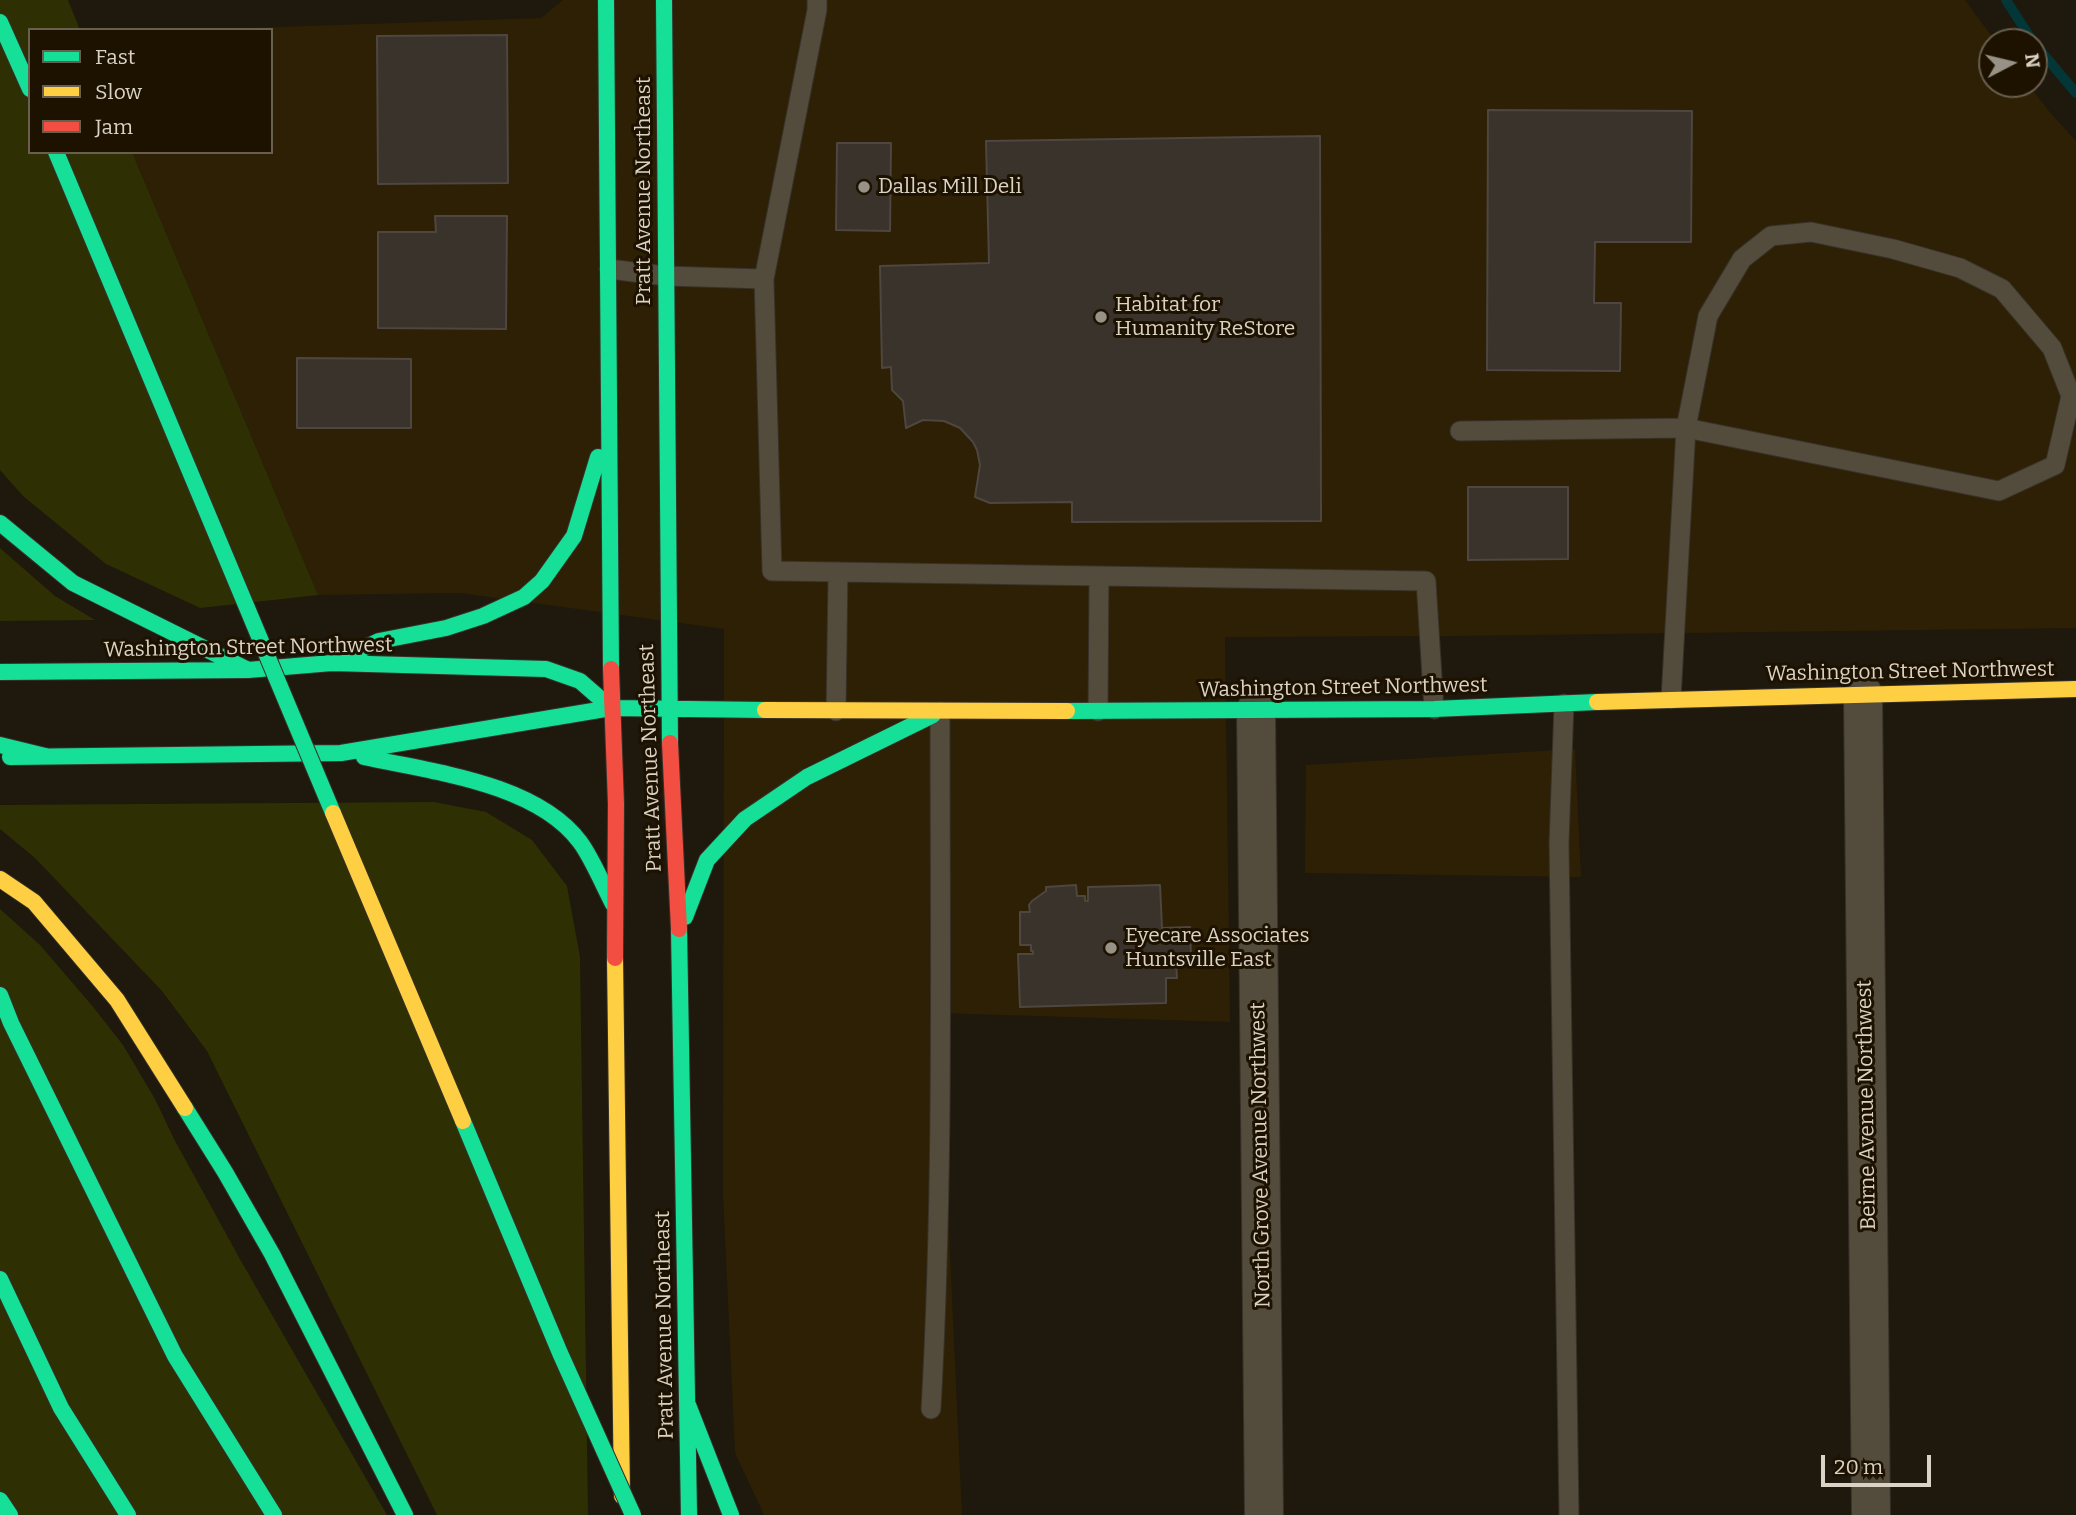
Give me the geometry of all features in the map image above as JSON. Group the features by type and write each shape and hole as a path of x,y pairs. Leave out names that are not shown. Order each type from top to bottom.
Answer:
{"main road":[{"name":"Pratt Avenue Northeast","path":"606,0 611,708 616,804 614,906 623,1515"},
{"name":"Pratt Avenue Northeast","path":"664,0 668,708 680,932 689,1515"},
{"path":"0,22 28,85"},
{"path":"57,154 555,1340 633,1515"},
{"path":"332,663 379,642 483,617 524,597 542,580 574,536 609,422"},
{"path":"0,523 73,583 248,670"},
{"name":"Washington Street Northwest","path":"0,672 248,670 332,663 546,669 580,681 611,708"},
{"name":"Washington Street Northwest","path":"0,757 341,752 611,708 940,712 1434,709 1671,699 2076,689"},
{"path":"680,932 707,860 745,819 807,777 940,712"},
{"path":"0,745 46,756"},
{"path":"341,752 466,779 523,797 555,818 580,842 614,906"},
{"path":"0,879 34,902 117,1000 225,1172 272,1254 405,1515"},
{"path":"0,995 11,1023 175,1356 274,1515"},
{"path":"0,1279 61,1408 128,1515"},
{"path":"688,1405 731,1515"},
{"path":"0,1500 10,1515"}],"street":[{"name":"Beirne Avenue Northwest","path":"1863,694 1871,1515"},
{"name":"North Grove Avenue Northwest","path":"1256,710 1264,1515"}],"lane":[{"path":"817,0 764,279 772,571 1426,582 1434,709"},
{"path":"1460,430 1686,428 1999,491 2055,465 2071,396 2052,348 2002,289 1960,268 1893,249 1811,232 1771,236 1742,259 1708,316 1686,428 1671,699"},
{"path":"609,269 666,276 764,279"},
{"path":"836,711 838,572"},
{"path":"1098,711 1099,577"},
{"path":"1564,704 1559,843 1569,1515"},
{"path":"931,1409 937,1302 940,712"}],"shaded area":[{"path":"0,0 68,0 79,28 28,28 28,154 133,154 318,595 200,608 106,564 23,496 0,470"},
{"path":"563,0 1965,0 1986,28 1978,28 1978,98 2039,98 2076,141 2076,628 1225,637 1230,1022 939,1013 962,1515 764,1515 735,1453 723,1194 724,629 460,593 318,595 133,154 273,154 273,28 249,28 541,18"},
{"path":"0,548 55,596 95,620 0,621"},
{"path":"1575,749 1581,877 1305,873 1306,765"},
{"path":"434,802 486,812 532,840 567,886 580,957 588,1515 437,1515 207,1051 162,991 35,858 0,829 0,805"},
{"path":"0,909 40,945 123,1045 155,1099 241,1261 387,1515 0,1515"}],"building":[{"path":"507,35 508,183 378,184 377,36"},
{"path":"1488,110 1692,111 1691,242 1595,242 1594,303 1621,303 1620,371 1487,370"},
{"name":"Habitat for Humanity ReStore","path":"1320,136 1321,521 1072,522 1072,502 990,503 975,497 980,465 977,450 960,428 944,421 923,420 906,428 903,401 892,390 891,367 882,368 880,266 989,263 986,141"},
{"name":"Dallas Mill Deli","path":"837,143 891,143 890,231 836,230"},
{"path":"435,216 507,216 506,329 378,328 378,232 436,232"},
{"path":"297,358 411,359 411,428 297,428"},
{"path":"1468,487 1568,487 1568,559 1468,560"},
{"name":"Eyecare Associates Huntsville East","path":"1076,885 1077,896 1085,896 1085,901 1088,901 1088,887 1160,885 1162,928 1190,927 1191,959 1176,960 1177,978 1166,978 1166,1003 1020,1007 1018,954 1033,954 1033,951 1031,945 1020,945 1020,912 1030,912 1029,905 1046,891 1046,887"}],"waterway":[{"path":"2006,0 2024,28"},
{"path":"2048,60 2076,93"}],"traffic: fast":[{"path":"606,0 611,669"},
{"path":"664,0 670,743"},
{"path":"0,22 28,85"},
{"path":"57,154 333,813"},
{"path":"350,655 379,641 446,628 483,616 524,597 542,581 574,536 598,457"},
{"path":"0,523 73,583 248,670"},
{"path":"0,672 248,670 332,663 546,669 580,681 611,708"},
{"path":"1067,711 1434,709 1597,702"},
{"path":"10,757 341,753 611,708 765,710"},
{"path":"685,917 707,860 745,819 807,777 933,715"},
{"path":"0,745 45,756"},
{"path":"364,757 481,783 537,806 561,822 580,842 613,904"},
{"path":"679,929 689,1515"},
{"path":"0,995 11,1023 175,1356 274,1515"},
{"path":"185,1108 272,1254 405,1515"},
{"path":"463,1121 560,1353 633,1515"},
{"path":"0,1279 61,1408 128,1515"},
{"path":"688,1405 731,1515"},
{"path":"0,1500 10,1515"}],"traffic: slow":[{"path":"1597,702 2076,689"},
{"path":"765,710 1067,711"},
{"path":"333,813 463,1121"},
{"path":"0,879 34,902 117,1000 185,1108"},
{"path":"615,958 622,1496"}],"traffic: jam":[{"path":"611,669 616,804 615,958"},
{"path":"670,743 679,929"}],"place":[{"name":"Dallas Mill Deli","path":"864,187"},
{"name":"Habitat for Humanity ReStore","path":"1101,317"},
{"name":"Eyecare Associates Huntsville East","path":"1111,948"}]}
